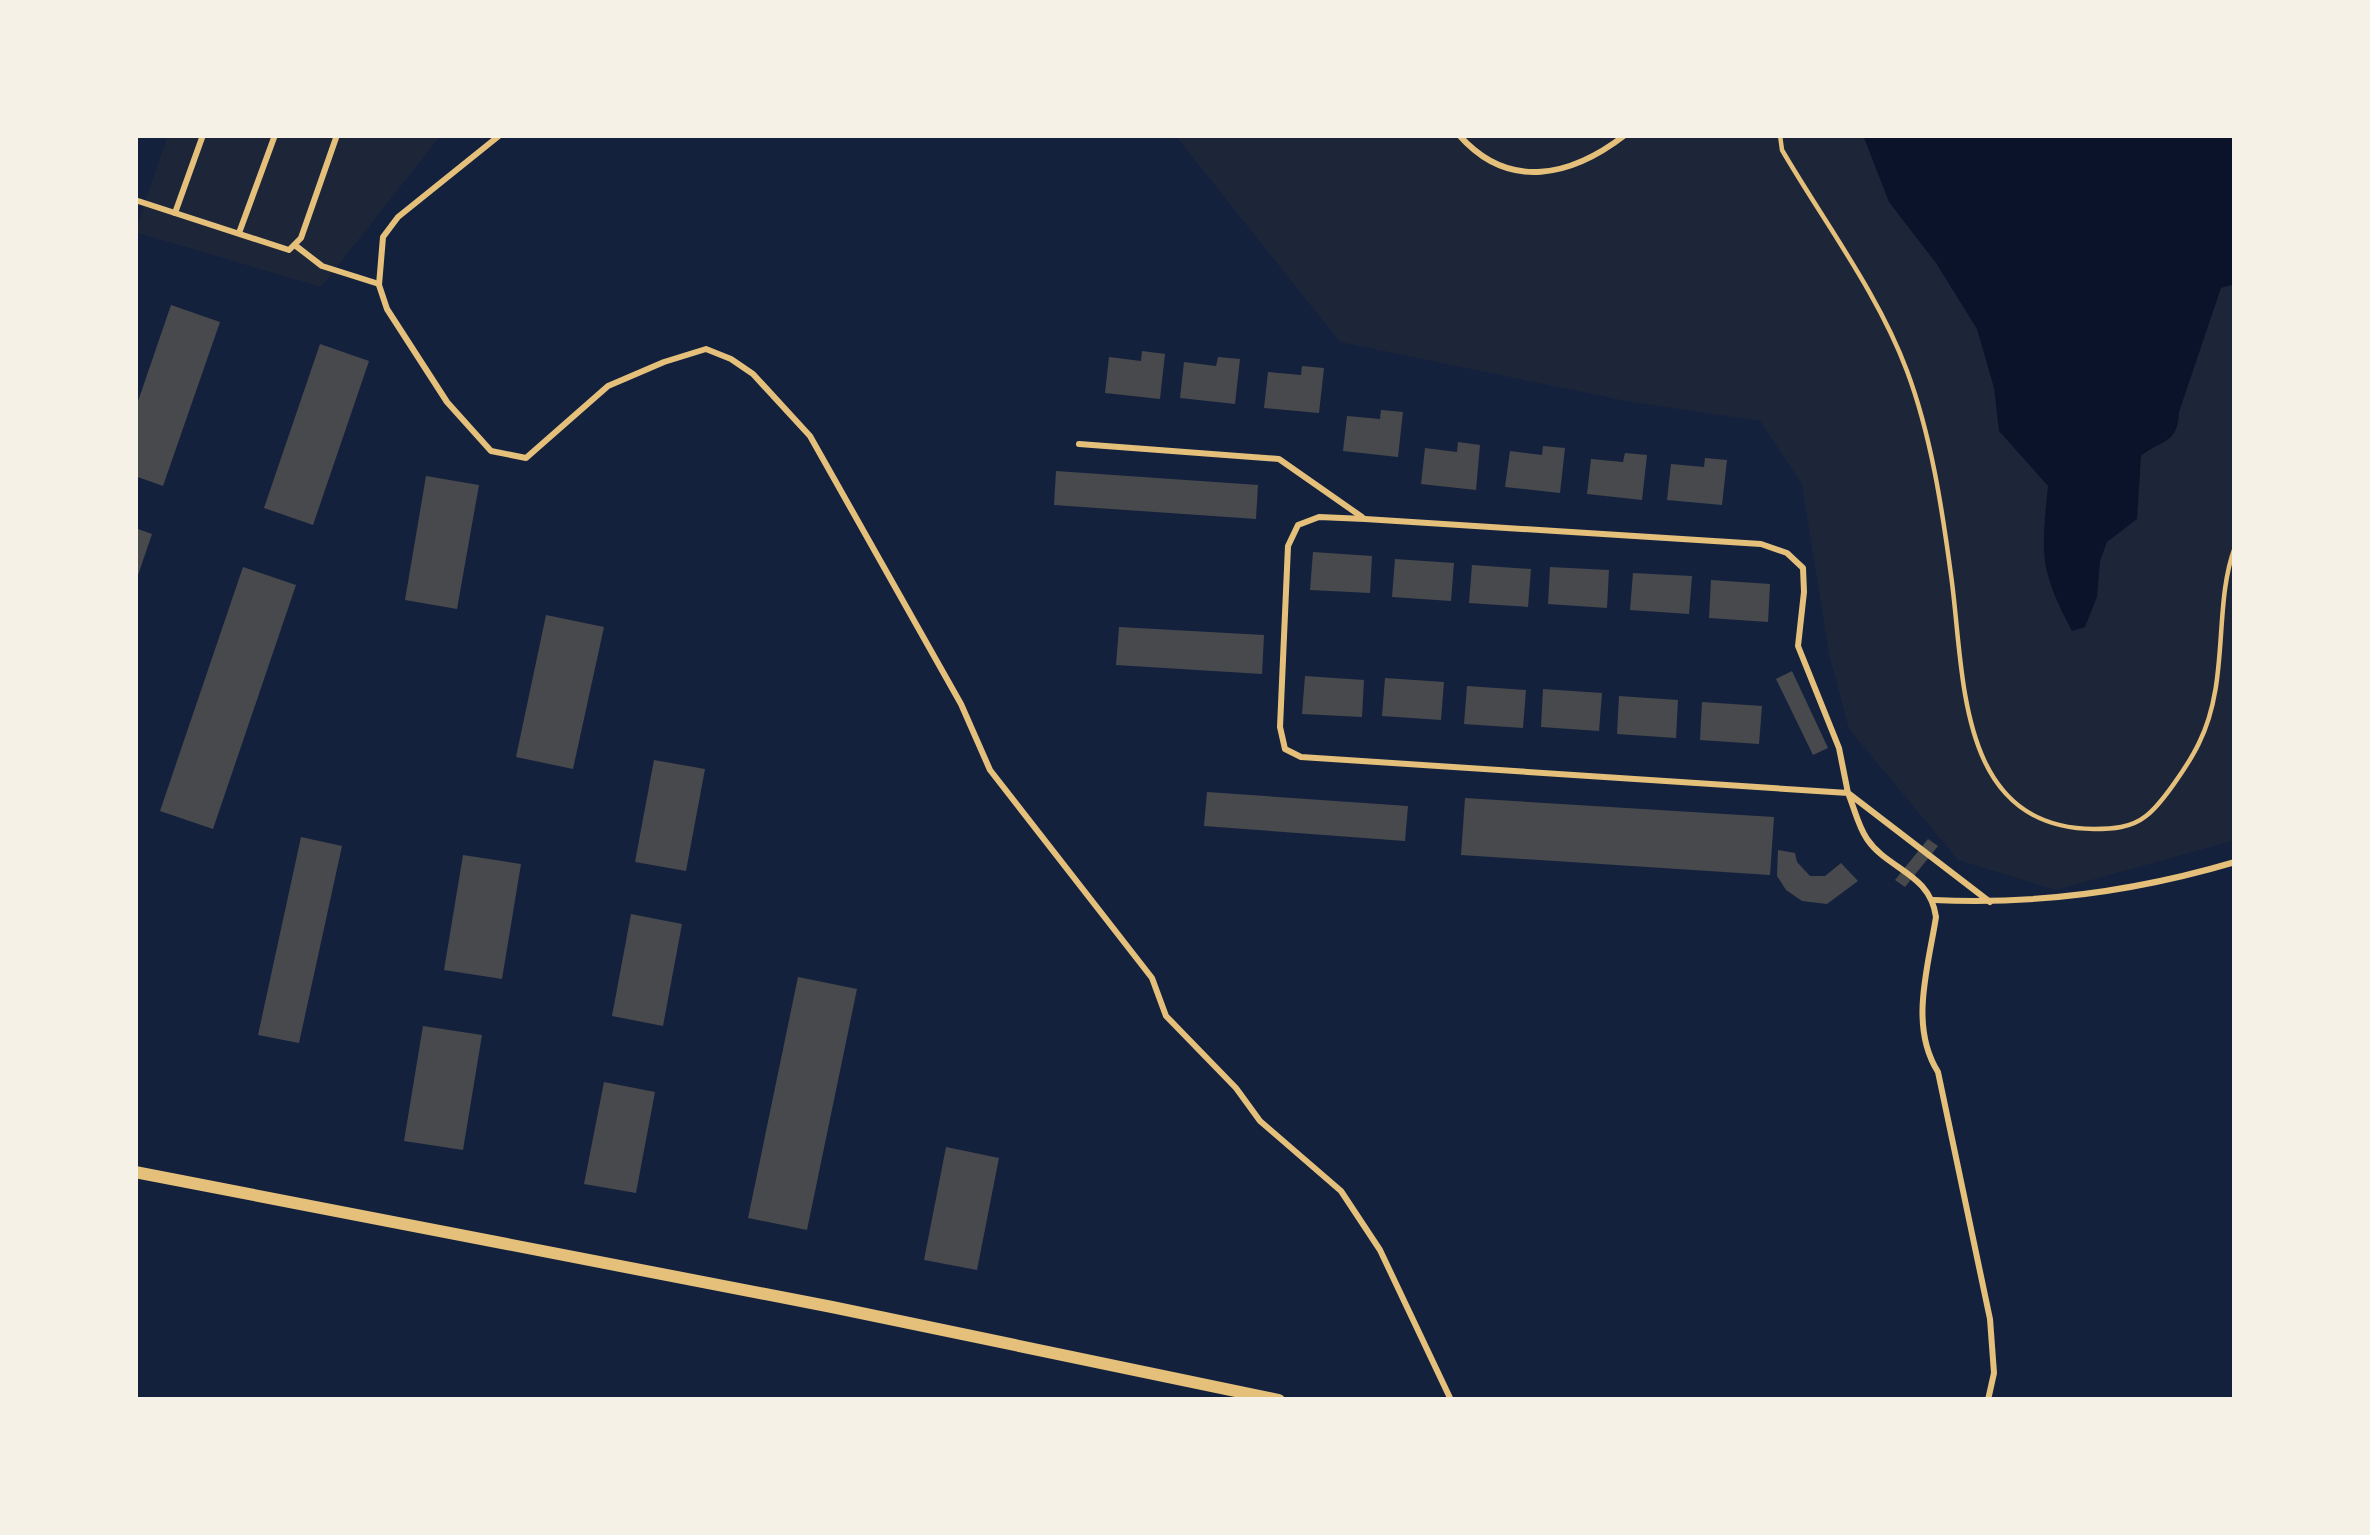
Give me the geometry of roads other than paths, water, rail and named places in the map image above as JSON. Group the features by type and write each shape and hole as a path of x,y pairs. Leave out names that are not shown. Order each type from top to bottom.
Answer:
{"street":[{"path":"135,1172 832,1307 1279,1400"}],"lane":[{"path":"175,213 202,135"},
{"path":"239,235 275,135"},
{"path":"135,200 285,250 296,246 338,135"},
{"path":"500,135 398,217 383,237 379,284 387,309 447,402 491,451 526,458 608,386 706,350 731,358 752,374 810,436 961,704 990,770 1152,978 1166,1016 1236,1088 1260,1120 1341,1191 1380,1250 1451,1400"},
{"path":"1459,135 1477,152 1527,172 1582,164 1625,135"},
{"path":"296,246 322,266 379,284"},
{"path":"1079,444 1279,459 1365,519"},
{"path":"1988,1400 1994,1373 1990,1319 1938,1072 1926,1053 1921,1029 1936,917 1934,900 1923,884 1868,841 1848,793 1839,748 1798,646 1803,568 1787,553 1762,544 1319,517 1298,525 1288,546 1280,727 1285,749 1301,757 1848,793 1990,902"},
{"path":"1934,900 1990,902 2088,894 2235,862"}]}
